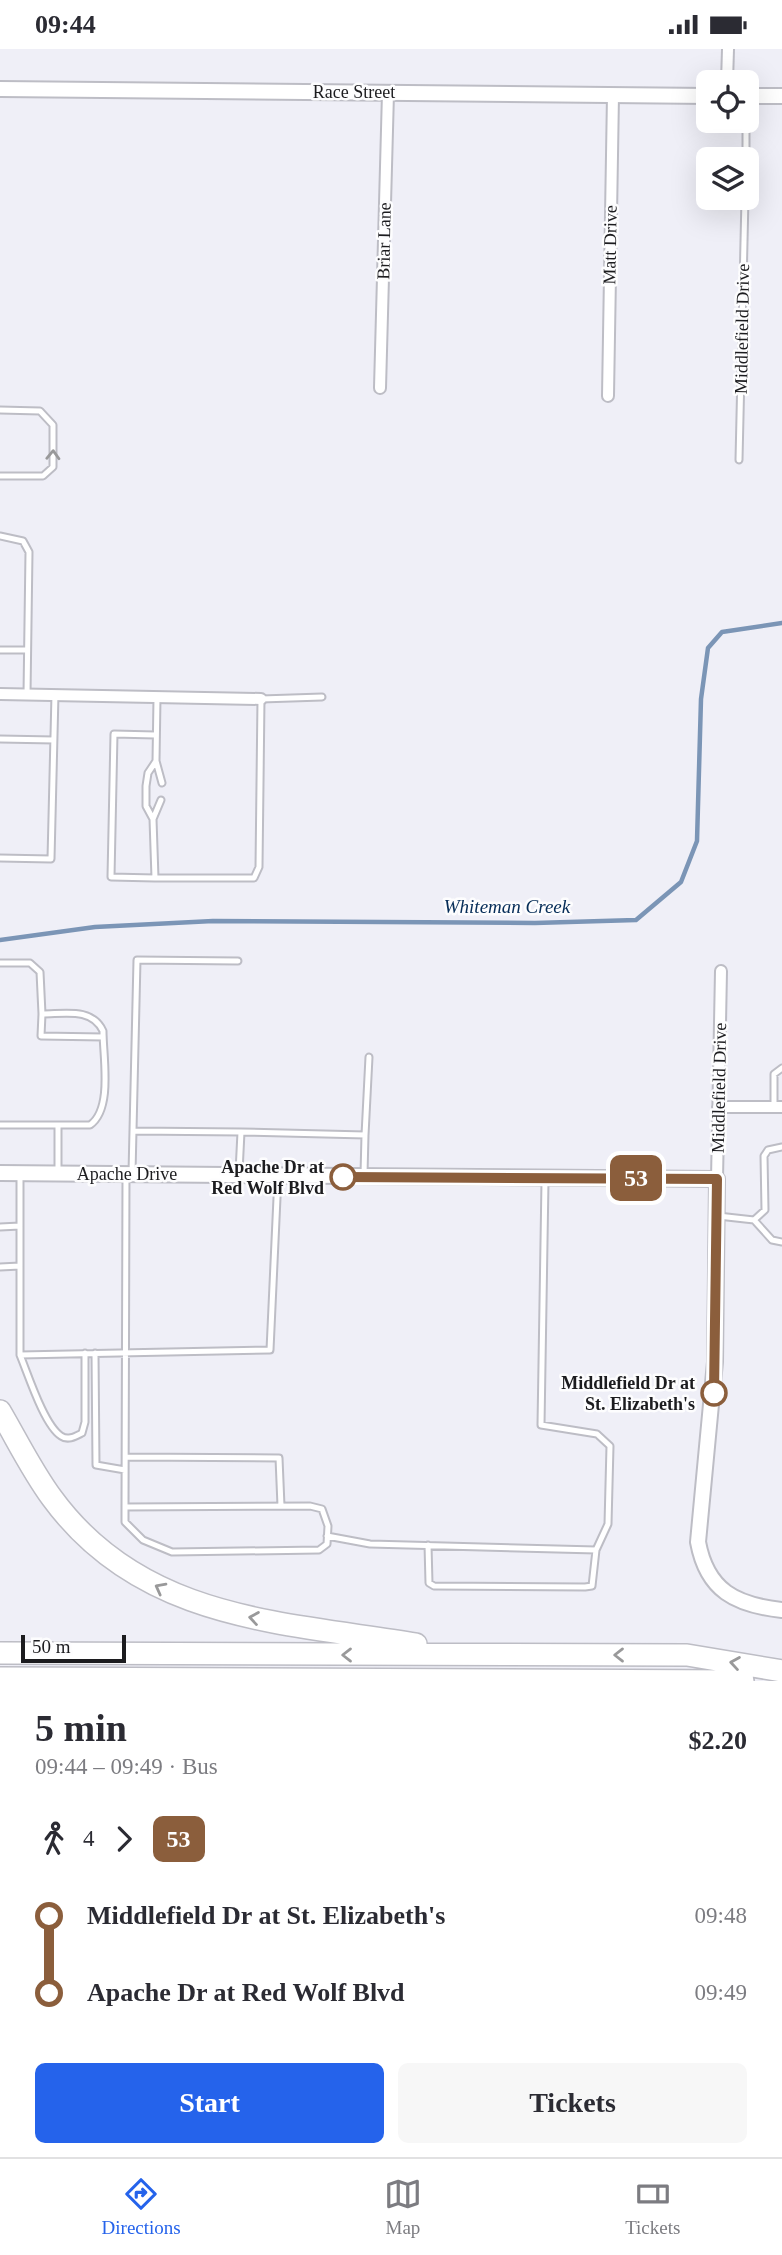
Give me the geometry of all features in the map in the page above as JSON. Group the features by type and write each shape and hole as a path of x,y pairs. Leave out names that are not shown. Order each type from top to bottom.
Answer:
{"highway":[{"path":"0,1411 51,1498 79,1530 137,1576 177,1597 223,1613 420,1645 440,1655"},
{"path":"0,1653 687,1655 782,1671"},
{"path":"0,1678 743,1681"}],"street":[{"path":"727,70 728,49"},
{"name":"Race Street","path":"0,89 696,96"},
{"name":"Briar Lane","path":"380,388 388,93"},
{"name":"Matt Drive","path":"608,396 613,95"},
{"path":"759,96 782,96"},
{"path":"0,694 261,698"},
{"name":"Middlefield Drive","path":"721,971 715,1362 698,1530 702,1563 711,1578 725,1592 748,1605 782,1610"},
{"path":"718,1107 778,1107"},
{"name":"Apache Drive","path":"0,1173 717,1179"}],"lane":[{"name":"Middlefield Drive","path":"739,460 745,210"},
{"path":"0,410 40,411 53,425 53,467 43,476 0,476"},
{"path":"0,537 23,541 29,552 27,694"},
{"path":"0,650 27,650"},
{"path":"0,858 51,859 55,694"},
{"path":"155,735 114,734 111,877 254,878 259,867 261,698 322,697"},
{"path":"157,698 156,761 162,783"},
{"path":"0,739 54,740"},
{"path":"153,819 146,806 146,786 148,773 156,761"},
{"path":"155,878 153,819 161,800"},
{"path":"125,1507 281,1506 322,1509 327,1544 319,1551 172,1552 143,1540 125,1522 125,1507 125,1470 129,1173 134,1131 137,960 238,961"},
{"path":"0,963 30,963 40,972 41,1036 103,1037"},
{"path":"0,1125 90,1125 99,1119 103,1107 103,1037 99,1022 87,1014 42,1014"},
{"path":"364,1177 369,1057"},
{"path":"778,1107 774,1074 782,1067"},
{"path":"58,1125 58,1173"},
{"path":"134,1131 365,1135"},
{"path":"239,1175 241,1132"},
{"path":"754,1220 765,1210 764,1156 768,1150 782,1147"},
{"path":"20,1173 20,1355 35,1394 51,1423 60,1436 68,1439 82,1433 85,1422 85,1353"},
{"path":"20,1355 270,1350 278,1176"},
{"path":"428,1545 429,1583 434,1586 592,1586 596,1551 608,1524 610,1446 597,1434 541,1425 545,1177"},
{"path":"716,1216 754,1220 772,1240 782,1242"},
{"path":"0,1227 20,1226"},
{"path":"0,1267 20,1266"},
{"path":"95,1353 96,1465 125,1470"},
{"path":"126,1457 279,1458 281,1506"},
{"path":"327,1536 369,1544 596,1551"}],"waterway":[{"name":"Whiteman Creek","path":"0,940 95,927 213,921 535,923 636,920 681,882 697,841 701,699 708,648 722,632 782,623"}],"bus line":[{"name":"53","path":"343,1177 717,1179 714,1393"}],"place":[{"name":"Apache Dr at Red Wolf Blvd","path":"343,1177"},
{"name":"Middlefield Dr at St. Elizabeth's","path":"714,1393"}]}
